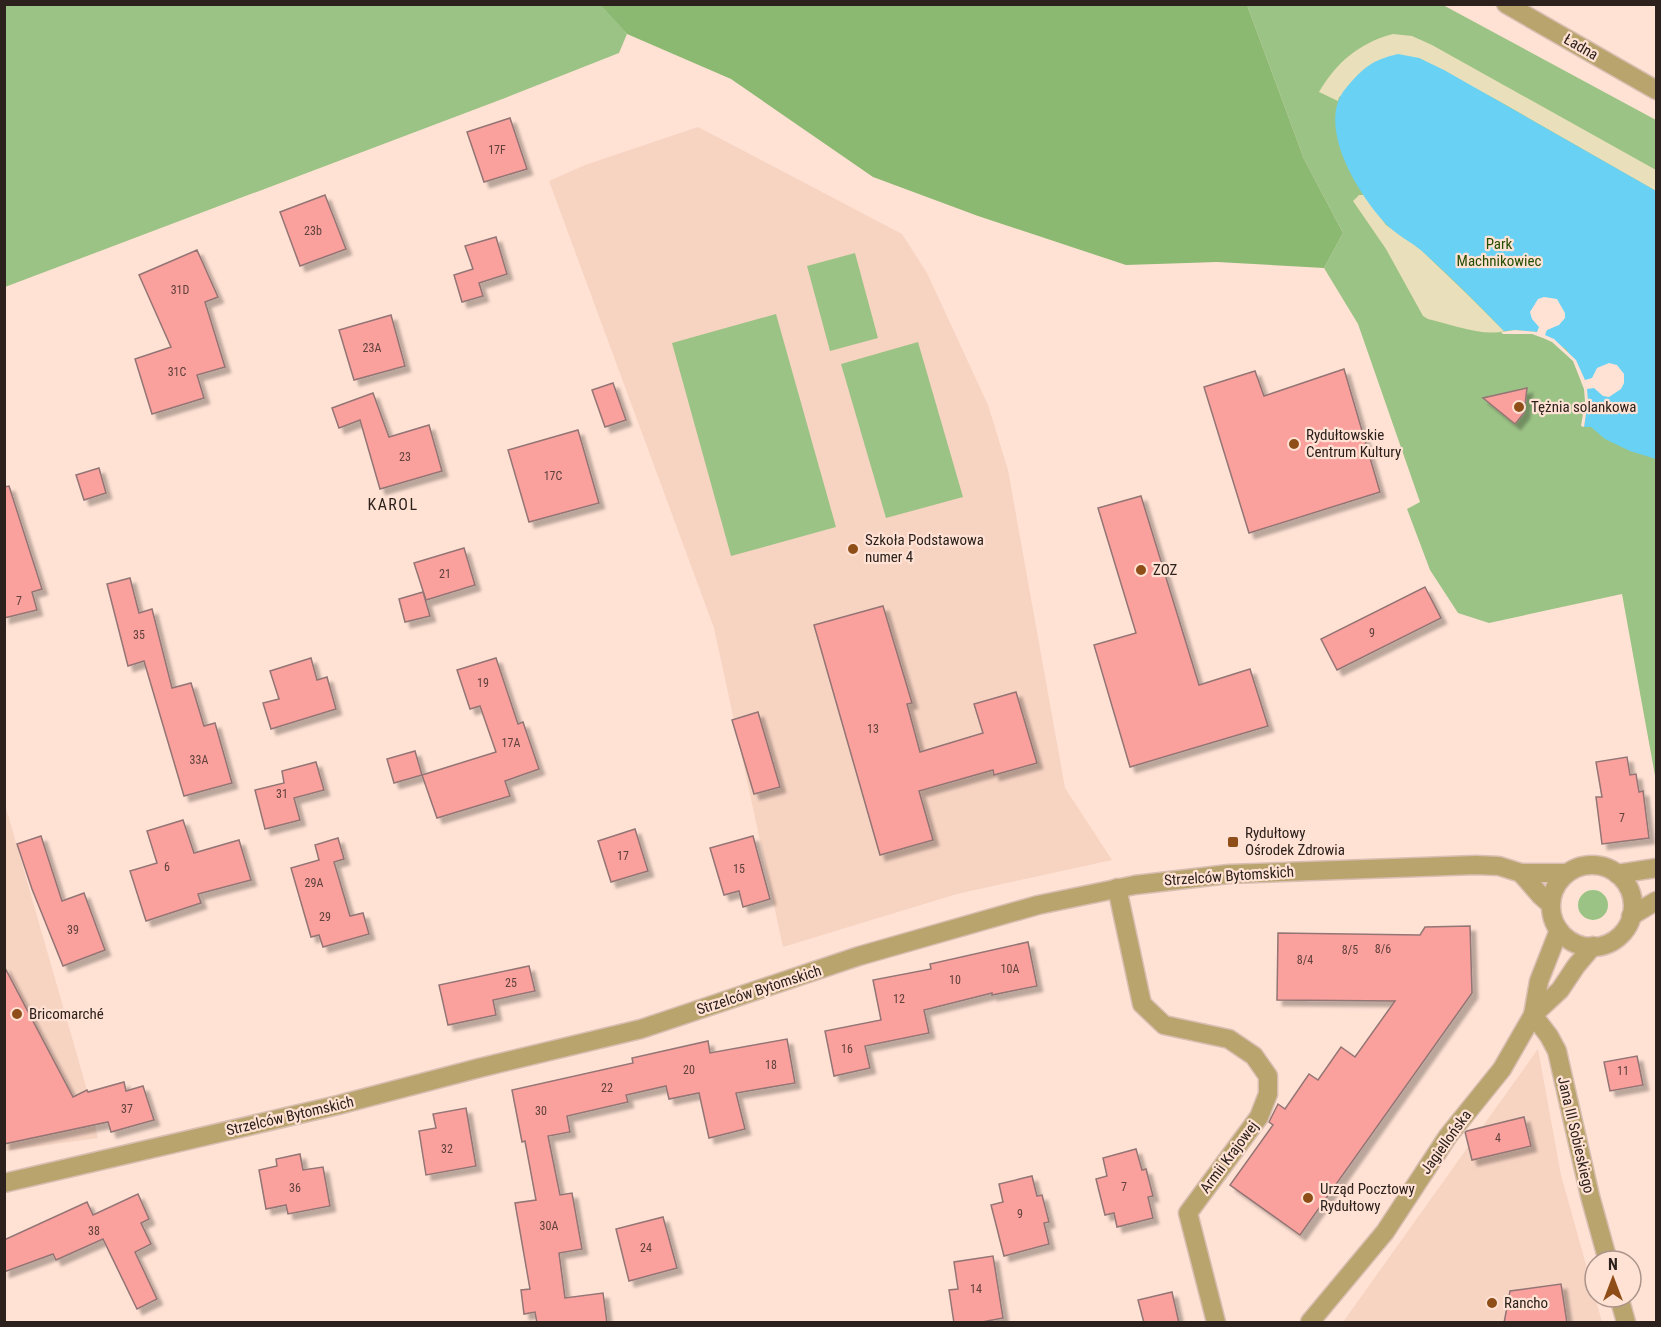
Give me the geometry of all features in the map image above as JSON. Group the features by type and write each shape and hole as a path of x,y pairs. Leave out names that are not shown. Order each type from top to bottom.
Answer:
{"street":[{"name":"Ładna","path":"1506,4 1656,90"},
{"name":"Strzelców Bytomskich","path":"4,1183 338,1105 641,1029 859,956 1038,905 1117,888 1229,874 1334,869 1476,865 1499,866 1521,873 1567,873"},
{"path":"1598,865 1617,874 1625,882 1632,904 1631,916 1622,934 1603,945 1593,946 1573,942 1559,930 1551,913 1550,904 1558,883 1567,873 1576,868 1598,865"},
{"path":"1617,874 1656,868"},
{"path":"1521,873 1540,896 1550,904"},
{"name":"Armii Krajowej","path":"1117,888 1142,1004 1164,1025 1229,1039 1254,1056 1268,1076 1268,1094 1259,1117 1188,1213 1216,1323"},
{"path":"1631,916 1656,901"},
{"path":"1533,1016 1539,981 1559,930"},
{"path":"1533,1016 1560,990 1593,946"},
{"name":"Jana III Sobieskiego","path":"1533,1016 1549,1036 1560,1061 1590,1196 1605,1249"},
{"name":"Jagiellońska","path":"1310,1323 1385,1232 1448,1136 1502,1070 1533,1016"}],"shaded area":[{"name":"Szkoła Podstawowa numer 4","path":"698,127 902,234 927,273 988,405 1008,470 1065,788 1112,860 957,894 783,947 714,628 549,181 585,165"},
{"path":"4,801 87,1090 98,1138 5,1151"},
{"path":"1538,1049 1561,1175 1583,1254 1583,1309 1598,1309 1602,1322 1343,1322"}],"green space":[{"path":"601,4 627,34 619,53 5,287 5,5"},
{"path":"601,5 1247,5 1304,159 1343,233 1324,268 1217,262 1126,265 978,216 873,177 731,79 627,34"},
{"name":"Park Machnikowiec","path":"1247,5 1443,5 1656,120 1656,781 1622,594 1489,623 1458,613 1430,570 1407,509 1420,502 1358,324 1324,268 1343,233 1304,159"},
{"path":"855,253 878,338 830,351 807,266"},
{"path":"776,314 836,527 731,556 672,343"},
{"path":"918,342 963,497 886,518 841,364"},
{"path":"1593,890 1604,894 1608,905 1604,916 1593,920 1582,916 1578,905 1582,894"}],"sand":[{"path":"1393,34 1412,36 1432,45 1656,170 1656,191 1419,58 1339,97 1338,101 1319,92 1333,72 1350,55 1359,48"},
{"path":"1359,195 1364,195 1386,225 1419,248 1504,331 1477,331 1423,316 1386,249 1353,201"}],"water":[{"path":"1398,54 1419,58 1444,70 1656,191 1656,459 1630,451 1605,439 1591,427 1584,427 1588,401 1585,380 1566,349 1537,332 1504,331 1422,251 1389,227 1363,195 1344,158 1338,139 1335,121 1338,103 1346,88 1363,70 1381,59"}],"pier":[{"path":"1544,297 1557,299 1565,313 1565,318 1559,325 1547,330 1545,335 1554,339 1576,360 1585,380 1592,378 1597,368 1609,363 1617,365 1624,374 1621,389 1609,397 1603,396 1594,388 1587,389 1588,401 1584,427 1581,426 1585,401 1584,389 1573,361 1552,342 1543,338 1532,334 1503,334 1501,332 1515,330 1537,332 1539,327 1532,319 1530,312 1538,299"}],"building":[{"path":"510,118 527,169 484,182 467,132"},
{"path":"325,195 346,249 300,266 280,212"},
{"path":"496,237 507,274 479,283 483,296 462,302 454,275 473,269 465,246"},
{"path":"197,250 218,297 205,302 225,367 197,375 204,398 152,414 135,359 171,347 139,275"},
{"path":"391,315 405,366 354,380 339,330"},
{"name":"Rydułtowskie Centrum Kultury","path":"1344,369 1380,492 1249,533 1204,387 1255,371 1264,396"},
{"path":"613,383 626,420 605,427 592,390"},
{"path":"1527,388 1524,413 1515,424 1483,398"},
{"path":"373,393 389,437 429,425 442,471 380,489 360,420 339,428 332,408"},
{"path":"578,430 599,503 529,522 508,450"},
{"path":"99,468 106,493 84,500 76,475"},
{"path":"9,486 42,589 32,592 37,610 4,618 4,487"},
{"name":"ZOZ","path":"1141,496 1199,685 1250,669 1268,726 1130,767 1094,645 1136,633 1098,508"},
{"path":"464,548 475,585 426,600 414,563"},
{"path":"130,578 139,613 152,609 172,688 191,683 204,726 215,723 232,783 184,796 144,661 128,666 107,584"},
{"path":"1425,587 1441,618 1337,670 1321,639"},
{"path":"423,592 430,616 405,622 399,599"},
{"path":"883,606 912,703 907,704 920,752 983,733 974,704 1016,692 1037,763 994,775 993,770 919,791 933,840 880,855 814,625"},
{"path":"311,658 317,680 327,677 336,709 271,729 263,703 279,699 270,671"},
{"path":"496,658 518,724 523,722 539,769 505,781 510,796 437,818 422,775 496,752 480,706 470,709 457,670"},
{"path":"758,712 780,787 754,794 732,720"},
{"path":"415,751 422,775 394,783 387,759"},
{"path":"1627,757 1630,775 1636,774 1639,792 1643,791 1649,838 1602,844 1596,797 1602,797 1596,762"},
{"path":"316,762 324,790 294,798 300,820 265,829 255,790 284,783 282,771"},
{"path":"183,820 194,853 239,840 251,880 198,894 201,903 146,921 130,871 157,863 147,831"},
{"path":"635,829 648,871 611,882 598,841"},
{"path":"41,836 62,901 84,893 105,950 63,966 32,889 17,844"},
{"path":"753,836 770,899 743,907 739,891 724,895 710,848"},
{"path":"338,838 344,859 334,862 350,916 363,913 369,934 323,947 319,935 311,937 291,868 319,860 315,845"},
{"path":"1470,926 1472,993 1300,1235 1230,1185 1273,1125 1269,1122 1278,1104 1285,1109 1309,1074 1318,1080 1341,1047 1355,1057 1395,1001 1277,1000 1278,933 1420,935 1425,927"},
{"path":"1028,942 1037,986 992,995 992,993 924,1010 929,1033 865,1046 870,1068 834,1076 825,1031 881,1020 873,980 931,969 930,964"},
{"path":"4,966 73,1097 87,1090 88,1092 124,1082 126,1091 143,1086 154,1120 111,1132 108,1122 4,1144"},
{"path":"529,966 535,991 493,1000 496,1015 448,1025 439,985"},
{"path":"787,1039 795,1083 736,1093 745,1129 709,1138 699,1093 669,1099 666,1086 626,1095 628,1102 567,1116 570,1132 548,1136 560,1195 572,1193 582,1249 559,1253 565,1298 603,1293 607,1323 537,1323 535,1312 524,1314 521,1290 530,1289 515,1203 536,1200 525,1141 522,1142 512,1090 633,1063 632,1058 708,1041 710,1053"},
{"path":"1637,1056 1643,1085 1610,1091 1604,1062"},
{"path":"466,1108 476,1166 426,1175 419,1131 436,1128 433,1114"},
{"path":"1524,1117 1531,1146 1472,1160 1465,1132"},
{"path":"1136,1149 1142,1170 1146,1169 1153,1196 1148,1197 1153,1218 1117,1227 1114,1213 1105,1215 1096,1179 1107,1176 1103,1158"},
{"path":"300,1154 303,1170 323,1167 330,1206 288,1214 286,1205 266,1209 259,1170 277,1166 276,1159"},
{"path":"1032,1176 1037,1196 1042,1195 1049,1222 1044,1223 1049,1244 1004,1256 991,1205 1003,1202 999,1184"},
{"path":"138,1194 149,1219 141,1223 151,1244 135,1252 157,1299 137,1309 103,1239 56,1260 53,1254 4,1272 4,1240 87,1202 93,1215"},
{"path":"663,1217 677,1268 629,1281 616,1229"},
{"path":"993,1256 1003,1318 977,1323 954,1323 949,1290 958,1289 954,1262"},
{"path":"1561,1284 1567,1323 1504,1323 1510,1291"},
{"path":"1172,1292 1179,1323 1144,1323 1138,1300"}],"place":[{"name":"Tężnia solankowa","path":"1519,407"},
{"name":"Rydułtowskie Centrum Kultury","path":"1294,444"},
{"name":"Szkoła Podstawowa numer 4","path":"853,549"},
{"name":"ZOZ","path":"1141,570"},
{"name":"Rydułtowy Ośrodek Zdrowia","path":"1233,842"},
{"name":"Bricomarché","path":"17,1014"},
{"name":"Urząd Pocztowy Rydułtowy","path":"1308,1198"},
{"name":"Rancho","path":"1492,1303"}],"district":[{"name":"KAROL","path":"393,504"}]}
